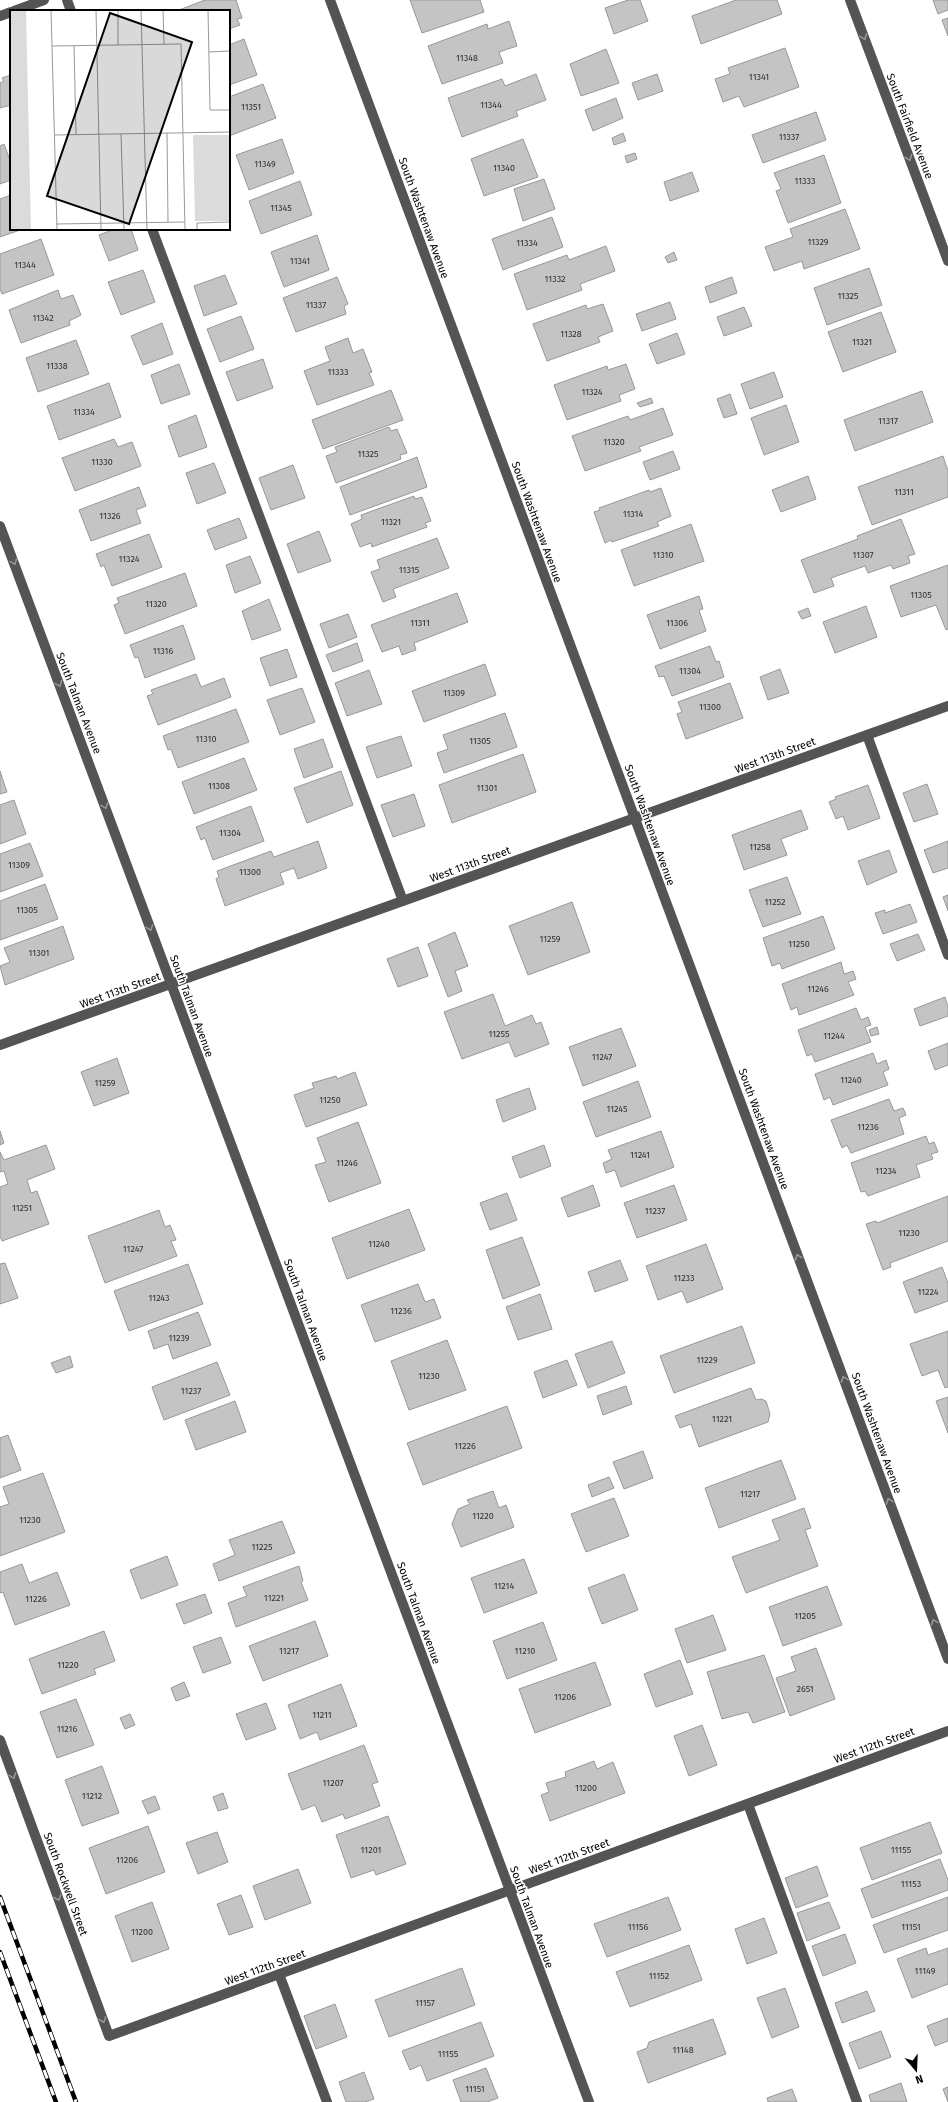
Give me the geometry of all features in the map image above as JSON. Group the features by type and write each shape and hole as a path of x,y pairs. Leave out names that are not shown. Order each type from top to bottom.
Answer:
{"street":[{"path":"17,10 44,0"},
{"path":"67,0 71,10"},
{"name":"South Washtenaw Avenue","path":"330,0 948,1659"},
{"name":"South Fairfield Avenue","path":"850,0 948,261"},
{"path":"0,16 10,12"},
{"path":"152,230 403,901"},
{"name":"South Talman Avenue","path":"0,526 589,2102"},
{"name":"West 113th Street","path":"0,1045 948,706"},
{"path":"867,735 948,955"},
{"name":"West 112th Street","path":"109,2036 948,1731"},
{"name":"South Rockwell Street","path":"0,1740 109,2036"},
{"path":"748,1804 857,2102"},
{"path":"279,1974 327,2102"}],"building":[{"path":"205,0 236,0 242,18 237,19 240,25 230,29 230,10 179,10"},
{"path":"410,0 480,0 484,12 422,33"},
{"path":"628,0 640,0 648,21 614,34 605,8"},
{"path":"736,0 777,0 782,14 701,44 692,16"},
{"path":"933,0 948,0 948,10 938,14"},
{"path":"948,18 948,36 942,20"},
{"path":"509,21 517,46 499,52 503,63 442,84 428,46 487,24 488,29"},
{"path":"244,39 257,75 230,85 230,45"},
{"path":"785,48 799,87 744,107 739,96 723,102 715,79 730,74 728,68"},
{"path":"606,49 619,83 581,96 570,64"},
{"path":"536,74 546,100 516,111 518,116 462,137 448,98 502,79 505,86"},
{"path":"657,74 663,91 638,100 632,83"},
{"path":"10,75 10,105 0,108 0,83 4,81 2,78"},
{"path":"263,84 276,118 230,136 230,97"},
{"path":"616,98 623,118 593,131 585,110"},
{"path":"816,112 826,140 763,163 752,135"},
{"path":"623,133 626,141 614,145 612,138"},
{"path":"282,139 294,173 249,190 236,155"},
{"path":"523,139 538,177 484,196 471,159"},
{"path":"4,144 10,160 10,180 0,184 0,146"},
{"path":"635,153 637,159 627,163 625,156"},
{"path":"824,155 841,203 788,223 776,191 781,189 774,173"},
{"path":"692,172 699,191 670,201 664,182"},
{"path":"544,179 555,209 523,221 514,189"},
{"path":"300,181 312,215 261,234 249,201"},
{"path":"10,195 10,230 20,230 0,237 0,199"},
{"path":"845,209 860,249 804,269 802,261 774,271 765,247 793,237 790,229"},
{"path":"552,217 563,247 503,270 492,239"},
{"path":"112,230 131,230 138,250 109,261 99,235"},
{"path":"317,235 329,270 284,287 271,252"},
{"path":"41,239 54,275 2,294 0,289 0,254"},
{"path":"606,246 615,271 580,284 582,290 527,310 514,274 567,255 569,260"},
{"path":"674,252 677,260 668,263 665,257"},
{"path":"869,268 882,305 827,325 814,288"},
{"path":"143,270 155,302 121,315 108,282"},
{"path":"225,275 237,304 204,316 194,286"},
{"path":"337,277 348,304 344,306 346,314 296,332 283,298"},
{"path":"732,277 737,293 710,303 705,287"},
{"path":"58,290 61,299 73,295 81,315 69,321 70,325 21,343 9,310"},
{"path":"670,302 676,319 642,331 636,314"},
{"path":"603,304 613,331 598,337 600,342 547,361 533,324 586,305 587,309"},
{"path":"744,307 752,326 724,336 717,317"},
{"path":"881,312 896,352 843,372 828,332"},
{"path":"241,316 254,349 220,362 207,329"},
{"path":"162,323 173,354 143,365 131,336"},
{"path":"677,333 685,354 657,364 649,344"},
{"path":"348,338 353,353 363,349 372,372 369,373 374,385 317,405 304,371 330,361 325,347"},
{"path":"76,340 89,374 38,392 26,358"},
{"path":"263,359 273,388 237,401 226,372"},
{"path":"179,364 190,394 161,404 151,375"},
{"path":"626,364 635,389 619,395 621,401 567,420 554,385 607,366 608,370"},
{"path":"774,372 783,397 750,409 741,384"},
{"path":"109,383 121,417 59,440 47,406"},
{"path":"391,390 403,420 323,449 312,420"},
{"path":"922,391 933,422 855,451 844,420"},
{"path":"730,394 737,414 724,418 717,399"},
{"path":"651,398 653,403 640,407 637,403"},
{"path":"786,405 799,442 764,455 751,418"},
{"path":"663,408 673,435 639,447 641,451 585,471 572,436 628,416 630,420"},
{"path":"196,415 207,447 179,457 168,426"},
{"path":"389,427 391,431 397,429 407,453 400,455 401,459 336,483 326,456 337,452 335,447"},
{"path":"114,439 118,447 132,442 141,466 75,491 62,458"},
{"path":"673,451 680,469 650,480 643,462"},
{"path":"943,456 948,471 948,497 872,525 858,487"},
{"path":"417,457 427,487 350,515 340,487"},
{"path":"214,463 226,493 197,504 186,473"},
{"path":"293,465 305,498 271,510 259,478"},
{"path":"808,476 816,499 781,512 772,490"},
{"path":"139,487 146,506 136,510 141,523 91,541 79,510"},
{"path":"661,488 671,516 657,522 659,526 605,543 594,512 600,510 599,508 649,490 650,492"},
{"path":"414,496 415,499 422,497 431,521 425,523 427,527 372,547 371,543 360,547 351,524 362,519 361,515"},
{"path":"239,518 247,538 215,550 207,530"},
{"path":"901,519 915,554 908,556 910,563 893,569 891,565 868,573 865,566 831,578 834,586 814,593 801,560 858,539 857,536"},
{"path":"691,524 704,561 634,586 621,550"},
{"path":"319,531 331,561 298,573 287,544"},
{"path":"149,534 162,567 112,586 104,565 101,567 96,554"},
{"path":"437,538 449,568 393,589 396,597 383,602 371,572 380,569 377,560"},
{"path":"250,556 261,583 235,593 226,565"},
{"path":"948,565 948,629 946,630 936,605 901,617 890,586"},
{"path":"185,573 197,606 125,634 114,605 119,603 117,598"},
{"path":"457,593 468,622 414,643 416,650 402,655 399,646 382,652 371,625"},
{"path":"699,596 703,609 699,610 706,631 660,649 647,615"},
{"path":"269,599 281,630 252,640 242,611"},
{"path":"866,606 877,637 835,653 823,622"},
{"path":"808,608 811,616 802,619 798,612"},
{"path":"348,614 357,637 329,648 320,624"},
{"path":"183,625 195,659 145,678 138,657 135,658 130,645"},
{"path":"357,643 363,661 333,672 326,655"},
{"path":"710,646 716,662 719,661 724,677 672,696 664,676 659,677 655,666"},
{"path":"287,649 297,677 270,686 260,658"},
{"path":"485,664 496,695 424,722 412,691"},
{"path":"780,669 789,693 768,700 760,677"},
{"path":"369,670 382,704 347,716 335,683"},
{"path":"196,674 201,687 224,678 231,697 158,725 147,696 153,694 151,690"},
{"path":"730,683 743,718 686,739 677,714 682,712 678,702"},
{"path":"302,688 315,722 280,735 267,700"},
{"path":"236,709 249,742 178,768 171,749 168,750 163,736"},
{"path":"505,713 517,747 444,773 437,753 448,749 443,735"},
{"path":"401,736 412,766 377,778 366,747"},
{"path":"323,739 333,767 304,778 294,749"},
{"path":"523,754 536,792 452,823 439,785"},
{"path":"244,758 257,790 194,814 182,782"},
{"path":"0,771 7,792 0,794"},
{"path":"341,771 353,805 307,823 294,788"},
{"path":"927,784 938,814 914,822 903,793"},
{"path":"868,785 880,818 848,830 843,816 836,819 829,802 836,799 835,797"},
{"path":"414,794 425,826 393,837 381,805"},
{"path":"14,800 26,834 0,844 0,805"},
{"path":"251,806 264,841 213,860 205,838 201,840 196,827"},
{"path":"801,810 808,829 781,839 787,855 744,870 732,835"},
{"path":"318,841 327,868 298,879 294,868 280,873 284,884 225,906 216,879 219,877 217,871 271,851 274,857"},
{"path":"948,841 948,868 933,873 924,850"},
{"path":"30,843 43,876 0,892 0,854"},
{"path":"889,850 897,872 867,885 858,861"},
{"path":"787,877 801,914 763,927 749,890"},
{"path":"45,884 58,919 0,940 0,901"},
{"path":"948,895 948,911 943,897"},
{"path":"572,902 590,952 528,975 509,926"},
{"path":"910,904 917,922 883,934 875,913 885,910 885,913"},
{"path":"823,916 835,949 782,969 780,963 772,966 763,938"},
{"path":"63,926 74,959 5,985 0,966 10,962 4,948"},
{"path":"455,932 468,966 455,971 462,991 448,997 428,944"},
{"path":"918,934 925,950 897,961 890,944"},
{"path":"418,947 428,976 398,987 387,959"},
{"path":"841,962 844,974 853,971 856,979 848,982 854,995 799,1015 797,1007 791,1010 782,984"},
{"path":"493,994 505,1026 532,1015 536,1024 541,1022 549,1044 515,1057 509,1042 462,1059 444,1012"},
{"path":"945,997 948,1007 948,1016 920,1026 914,1009"},
{"path":"856,1008 861,1020 868,1017 871,1025 865,1027 871,1042 815,1062 812,1054 807,1056 798,1030"},
{"path":"877,1027 879,1034 871,1036 869,1030"},
{"path":"621,1028 636,1066 583,1086 569,1047"},
{"path":"948,1043 948,1065 935,1070 928,1051"},
{"path":"873,1053 877,1064 886,1060 889,1069 883,1072 888,1085 833,1105 830,1097 824,1100 815,1074"},
{"path":"117,1058 129,1093 94,1106 81,1072"},
{"path":"355,1072 367,1105 306,1127 294,1095 314,1088 312,1083 336,1076 337,1079"},
{"path":"638,1081 651,1117 596,1137 583,1102"},
{"path":"529,1088 536,1109 503,1122 496,1100"},
{"path":"889,1099 894,1111 903,1108 906,1115 899,1118 904,1134 851,1153 847,1145 842,1148 831,1120"},
{"path":"358,1122 381,1183 329,1202 315,1165 326,1162 317,1138"},
{"path":"0,1131 4,1143 0,1145"},
{"path":"661,1131 674,1167 621,1187 615,1170 606,1173 603,1163 612,1159 608,1150"},
{"path":"926,1136 929,1144 934,1142 938,1152 931,1154 933,1159 916,1165 920,1177 868,1196 865,1191 861,1192 851,1163"},
{"path":"46,1145 55,1169 27,1180 31,1193 37,1191 49,1224 2,1241 0,1236 0,1187 8,1184 4,1171 0,1172 0,1152 4,1160"},
{"path":"544,1145 551,1166 520,1178 512,1157"},
{"path":"593,1185 600,1206 568,1217 561,1198"},
{"path":"674,1185 687,1220 637,1238 624,1203"},
{"path":"507,1193 517,1220 490,1230 480,1203"},
{"path":"948,1196 948,1241 890,1263 891,1267 883,1270 866,1224 876,1221 877,1223"},
{"path":"409,1209 425,1250 347,1279 332,1238"},
{"path":"159,1210 165,1227 170,1225 176,1240 171,1241 177,1256 105,1283 88,1236"},
{"path":"522,1237 540,1285 503,1299 486,1250"},
{"path":"706,1244 723,1289 687,1303 682,1291 658,1300 646,1266"},
{"path":"620,1260 628,1280 595,1292 588,1272"},
{"path":"5,1263 18,1298 0,1304 0,1264"},
{"path":"188,1264 203,1304 129,1331 114,1291"},
{"path":"942,1267 948,1283 948,1301 915,1313 903,1282"},
{"path":"418,1284 425,1302 434,1299 441,1318 375,1342 361,1305"},
{"path":"540,1294 552,1329 518,1340 506,1307"},
{"path":"198,1312 211,1345 173,1359 168,1344 154,1349 148,1331"},
{"path":"742,1326 755,1363 674,1393 660,1356"},
{"path":"948,1331 948,1387 945,1388 938,1370 922,1376 910,1344"},
{"path":"447,1340 466,1390 409,1410 391,1361"},
{"path":"612,1341 625,1373 588,1388 575,1354"},
{"path":"70,1356 73,1367 56,1373 51,1363"},
{"path":"567,1360 577,1385 543,1398 534,1372"},
{"path":"217,1362 230,1395 164,1420 152,1387"},
{"path":"626,1386 632,1404 603,1415 597,1396"},
{"path":"751,1388 756,1400 761,1399 766,1401 770,1414 768,1422 699,1447 691,1424 680,1428 675,1416"},
{"path":"948,1397 948,1433 936,1401"},
{"path":"235,1401 246,1432 196,1450 185,1420"},
{"path":"507,1406 522,1448 423,1485 407,1443"},
{"path":"8,1435 21,1470 0,1478 0,1438"},
{"path":"643,1451 653,1478 624,1489 613,1462"},
{"path":"781,1460 796,1499 719,1528 705,1488"},
{"path":"43,1473 65,1532 0,1556 0,1507 9,1504 3,1487"},
{"path":"609,1477 614,1488 592,1497 588,1485"},
{"path":"493,1491 499,1508 506,1505 514,1527 461,1547 452,1524 458,1509 470,1504 467,1500"},
{"path":"614,1498 629,1536 586,1552 571,1514"},
{"path":"804,1508 811,1528 805,1530 818,1566 746,1593 732,1557 780,1540 772,1520"},
{"path":"282,1521 295,1553 219,1581 213,1564 235,1555 229,1540"},
{"path":"167,1556 178,1585 141,1599 130,1570"},
{"path":"524,1559 537,1593 484,1613 471,1578"},
{"path":"22,1564 29,1583 57,1572 70,1605 15,1625 3,1592 0,1593 0,1572"},
{"path":"299,1566 303,1581 301,1582 308,1600 236,1627 228,1603 247,1596 243,1587"},
{"path":"624,1574 638,1610 602,1624 588,1588"},
{"path":"827,1586 842,1625 783,1646 769,1607"},
{"path":"205,1594 212,1613 184,1624 176,1604"},
{"path":"713,1615 726,1650 687,1663 675,1629"},
{"path":"315,1621 328,1656 263,1681 249,1646"},
{"path":"543,1622 557,1660 507,1679 493,1641"},
{"path":"104,1631 115,1661 94,1669 96,1674 42,1694 29,1659"},
{"path":"221,1637 231,1663 203,1673 193,1647"},
{"path":"816,1648 835,1699 790,1716 776,1678 796,1671 791,1657"},
{"path":"764,1655 785,1712 753,1723 748,1712 722,1719 707,1672"},
{"path":"680,1660 693,1694 656,1707 644,1674"},
{"path":"595,1662 611,1705 535,1733 519,1689"},
{"path":"184,1682 190,1696 176,1701 171,1688"},
{"path":"341,1684 357,1726 320,1740 317,1732 300,1739 288,1705"},
{"path":"76,1699 94,1745 57,1758 40,1712"},
{"path":"266,1703 276,1729 246,1740 236,1714"},
{"path":"130,1714 135,1725 125,1729 120,1718"},
{"path":"702,1725 717,1765 689,1776 674,1736"},
{"path":"364,1745 378,1782 372,1784 380,1806 345,1819 343,1814 322,1822 315,1805 302,1810 288,1774"},
{"path":"594,1761 597,1769 613,1762 625,1793 550,1821 541,1795 549,1792 546,1783 566,1777 565,1772"},
{"path":"102,1766 119,1813 82,1826 65,1780"},
{"path":"223,1793 228,1808 218,1811 213,1797"},
{"path":"155,1796 160,1809 148,1814 142,1801"},
{"path":"388,1816 406,1864 376,1875 374,1870 351,1878 336,1835"},
{"path":"930,1822 942,1853 872,1880 860,1848"},
{"path":"148,1826 165,1872 106,1894 89,1848"},
{"path":"217,1832 228,1862 198,1874 186,1843"},
{"path":"940,1859 948,1880 948,1890 872,1918 861,1889"},
{"path":"817,1866 828,1896 796,1908 785,1878"},
{"path":"298,1869 311,1903 265,1920 253,1886"},
{"path":"241,1895 253,1927 229,1935 217,1904"},
{"path":"668,1897 681,1930 607,1957 594,1924"},
{"path":"948,1897 948,1930 884,1953 873,1925"},
{"path":"152,1902 169,1949 132,1962 115,1916"},
{"path":"829,1902 840,1928 807,1941 797,1913"},
{"path":"764,1918 777,1953 747,1964 735,1929"},
{"path":"845,1934 856,1963 823,1976 812,1946"},
{"path":"689,1945 702,1980 630,2007 616,1972"},
{"path":"926,1948 928,1955 948,1948 948,1984 912,1998 897,1959"},
{"path":"462,1968 475,2005 389,2037 375,2000"},
{"path":"785,1988 799,2027 772,2038 757,1998"},
{"path":"867,1991 875,2011 842,2023 835,2003"},
{"path":"335,2004 347,2037 316,2049 304,2016"},
{"path":"948,2018 948,2041 935,2046 927,2026"},
{"path":"713,2019 726,2054 648,2083 637,2052 647,2048 649,2042"},
{"path":"481,2022 494,2056 427,2081 421,2065 410,2070 402,2051"},
{"path":"881,2031 891,2057 859,2069 849,2043"},
{"path":"486,2068 498,2098 487,2102 461,2102 453,2080"},
{"path":"364,2072 374,2099 365,2102 346,2102 339,2082"},
{"path":"901,2083 907,2102 871,2102 869,2095"},
{"path":"948,2087 948,2102 943,2089"},
{"path":"792,2089 797,2102 768,2102 767,2098"}],"railway":[{"path":"0,1897 76,2102"},
{"path":"0,1952 56,2102"}]}
